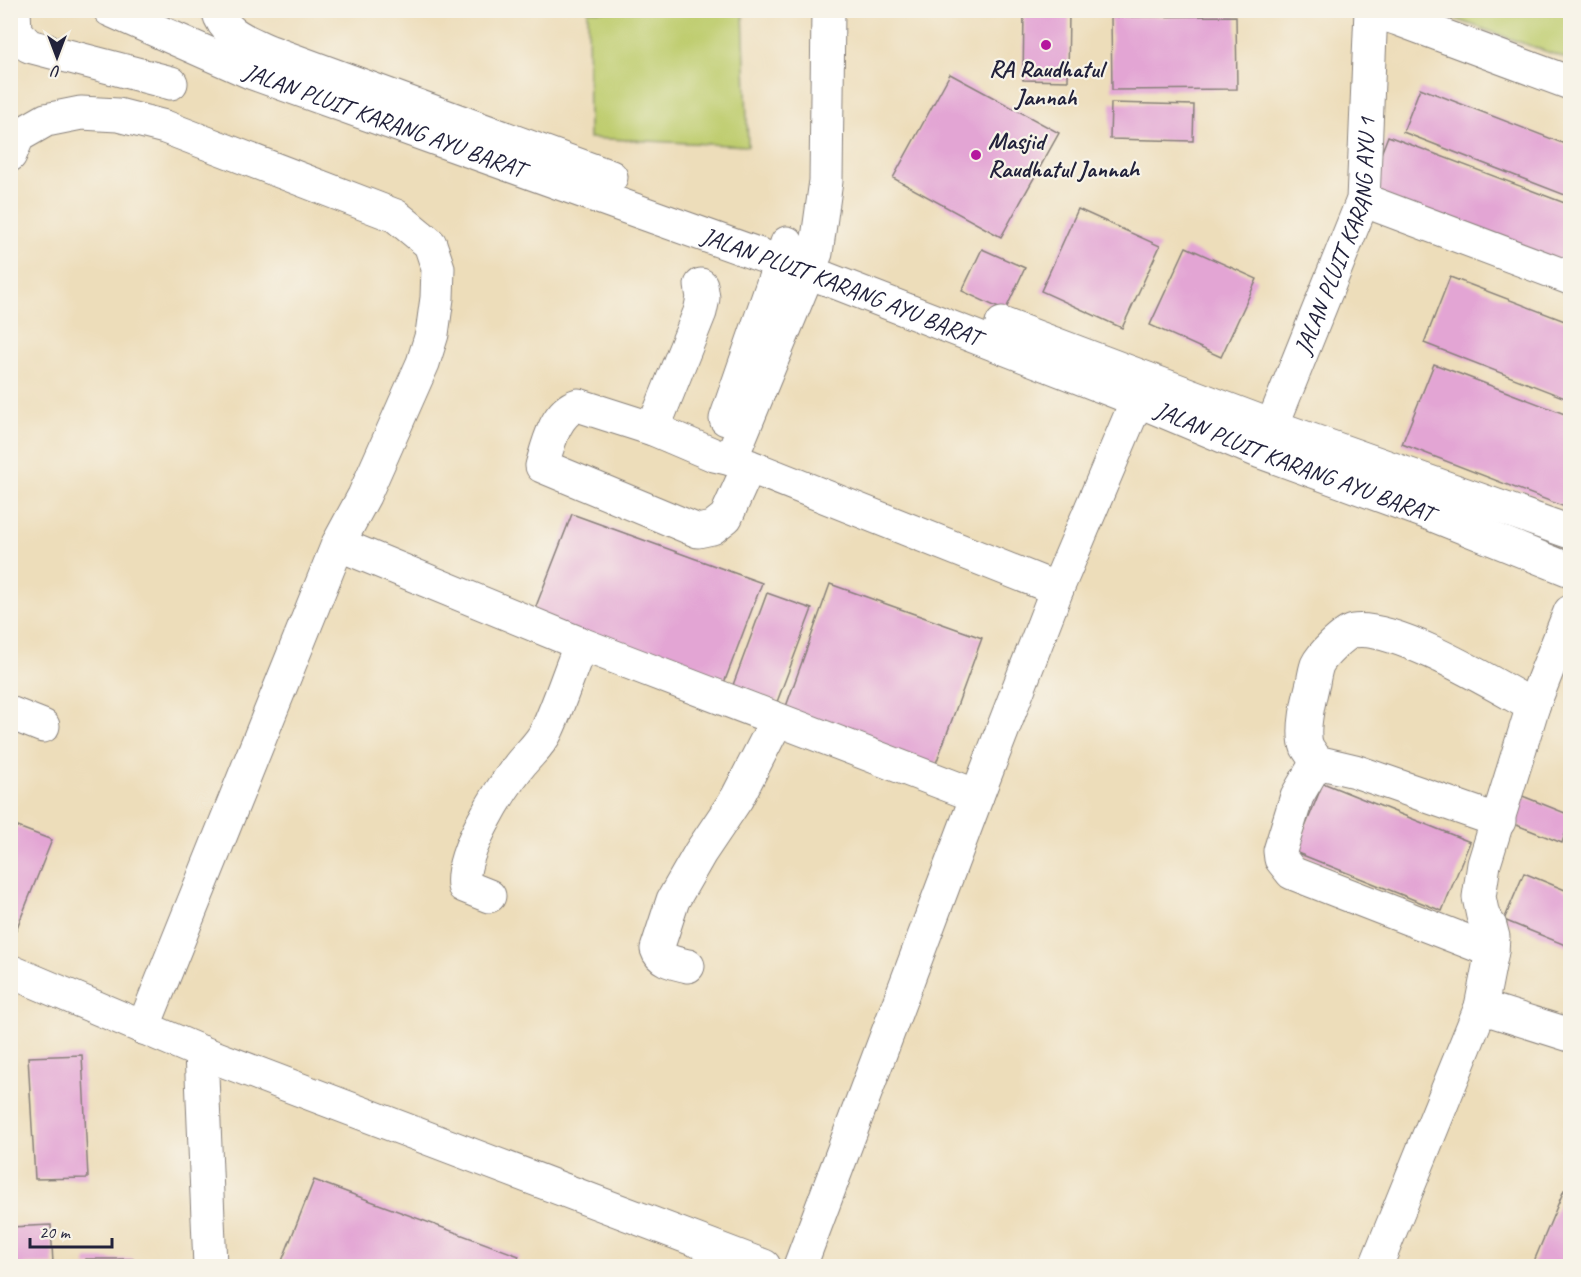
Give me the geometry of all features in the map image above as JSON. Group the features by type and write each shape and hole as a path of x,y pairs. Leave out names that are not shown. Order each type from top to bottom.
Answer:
{"street":[{"path":"14,10 15,32 29,46 171,83"},
{"name":"JALAN PLUIT KARANG AYU BARAT","path":"110,10 250,72 798,258"},
{"name":"JALAN PLUIT KARANG AYU BARAT","path":"218,10 228,30 268,51 798,258 1142,389 1266,439 1423,511 1570,570"},
{"path":"828,10 826,181 731,460 726,517 712,528 698,531 542,466 553,433 566,412 578,405 653,429 731,460 1057,589"},
{"path":"1371,10 1570,83"},
{"name":"JALAN PLUIT KARANG AYU 1","path":"1266,439 1363,200 1371,10"},
{"path":"10,155 18,136 46,120 81,113 118,115 165,128 396,216 430,244 438,268 432,334 423,363 364,496 338,544 143,1028"},
{"path":"1363,200 1570,278"},
{"path":"653,429 700,312 703,298 701,285"},
{"path":"800,1266 1057,589 1142,389"},
{"name":"JALAN PLUIT KARANG AYU BARAT","path":"1266,439 1570,532"},
{"path":"338,544 581,644 977,796"},
{"path":"1376,1266 1481,1007 1493,938 1490,926 1483,916 1479,897 1484,864 1533,706 1570,612"},
{"path":"1499,821 1355,771 1317,762 1306,745 1306,726 1317,664 1350,632 1373,630 1420,647 1480,676 1533,706"},
{"path":"489,896 464,886 465,870 472,849 494,801 547,730 581,644"},
{"path":"10,713 44,726"},
{"path":"688,966 658,954 657,949 665,922 678,892 737,798 777,720"},
{"path":"1317,762 1305,780 1291,811 1280,851 1283,864 1292,873 1492,951"},
{"path":"10,971 201,1052 764,1266"},
{"path":"1481,1007 1570,1035"},
{"path":"201,1052 210,1266"}],"green space":[{"path":"588,11 743,11 748,146 589,138"},
{"path":"1433,11 1570,11 1570,60"}],"building":[{"name":"RA Raudhatul Jannah","path":"1024,10 1069,10 1068,81 1023,80"},
{"path":"1236,16 1237,89 1112,90 1111,17"},
{"name":"Masjid Raudhatul Jannah","path":"950,74 1059,133 1001,237 893,178"},
{"path":"1420,88 1570,146 1570,197 1403,132"},
{"path":"1111,103 1194,105 1193,141 1110,139"},
{"path":"1388,136 1570,205 1570,268 1367,190"},
{"path":"1078,209 1160,246 1122,328 1041,291"},
{"path":"1186,247 1257,279 1221,357 1150,325"},
{"path":"982,249 1025,268 1005,311 962,291"},
{"path":"1450,277 1570,323 1570,400 1424,343"},
{"path":"1434,364 1570,416 1570,509 1402,444"},
{"path":"572,514 762,583 721,691 531,619"},
{"path":"830,584 982,638 935,766 784,712"},
{"path":"767,593 812,609 777,702 733,685"},
{"path":"1323,783 1470,842 1442,911 1295,852"},
{"path":"1520,795 1570,815 1562,843 1509,822"},
{"path":"10,824 52,840 14,935 10,934"},
{"path":"1524,873 1570,892 1570,947 1504,920"},
{"path":"82,1055 88,1178 35,1179 28,1057"},
{"path":"314,1180 519,1256 515,1266 280,1266"},
{"path":"1564,1190 1570,1193 1570,1266 1532,1266"},
{"path":"51,1225 53,1264 10,1265 10,1227"},
{"path":"86,1259 133,1259 134,1266 86,1266"}],"place":[{"name":"RA Raudhatul Jannah","path":"1046,45"},
{"name":"Masjid Raudhatul Jannah","path":"976,155"}]}
